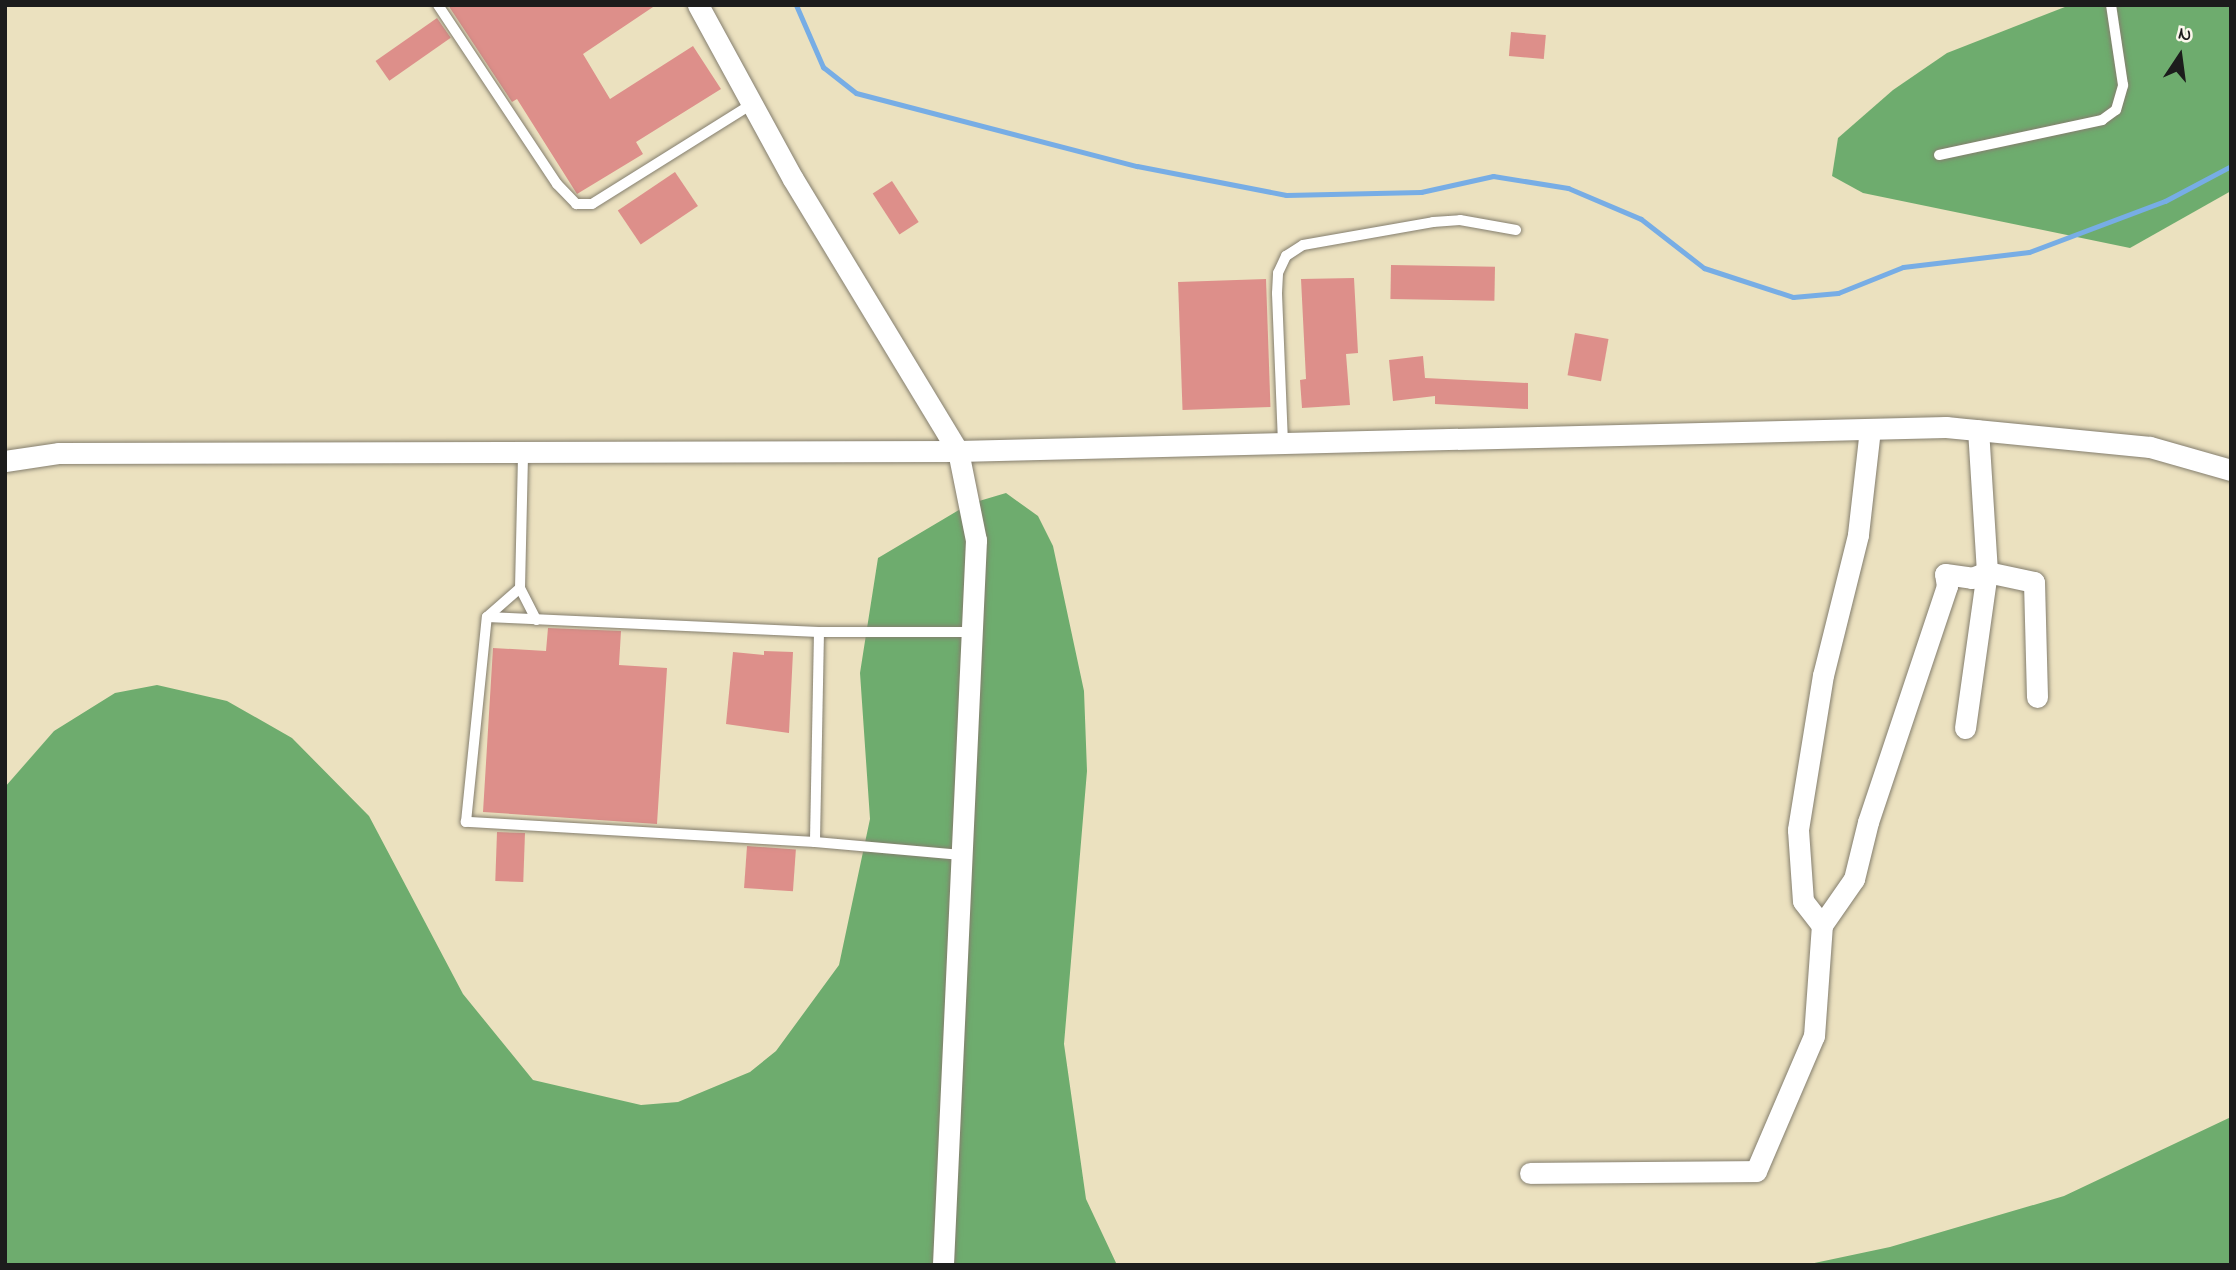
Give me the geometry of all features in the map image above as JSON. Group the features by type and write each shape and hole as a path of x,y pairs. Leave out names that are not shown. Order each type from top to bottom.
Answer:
{"street":[{"path":"698,5 793,179 958,451 976,540 943,1265"},
{"path":"1822,925 1803,901 1798,830 1823,675 1858,535 1870,429"},
{"path":"5,461 58,453 958,451 1870,429 1978,430 2150,447 2231,470"},
{"path":"1965,729 1987,572 1978,430"},
{"path":"1530,1173 1756,1171 1814,1036 1822,925 1854,879 1868,822 1947,586 1945,574 1972,578 1987,572 2034,582 2037,697"}],"lane":[{"path":"438,5 557,184 576,204 592,204 752,104"},
{"path":"1939,155 2102,120 2116,110 2123,85 2111,5"},
{"path":"1283,443 1277,293 1278,273 1286,256 1303,246 1433,222 1460,220 1516,230"},
{"path":"523,453 520,588 536,620"},
{"path":"520,588 487,617 466,822 815,842 961,855"},
{"path":"487,617 819,632 972,632"},
{"path":"815,842 819,632"}],"green space":[{"path":"2070,5 2231,5 2231,191 2130,248 1863,193 1832,176 1838,138 1893,90 1947,53"},
{"path":"1006,493 1038,516 1053,546 1084,691 1087,771 1064,1044 1086,1199 1117,1265 5,1265 5,787 54,731 115,693 157,685 227,701 292,738 369,816 463,994 533,1080 641,1105 678,1102 750,1072 776,1051 839,965 870,819 860,673 878,558 969,504"},
{"path":"2231,1117 2231,1265 1805,1265 1890,1247 2064,1196"}],"building":[{"path":"448,5 656,5 583,54 610,99 693,46 721,89 636,142 643,154 577,194 517,99 512,102"},
{"path":"437,18 451,38 389,81 376,61"},
{"path":"1511,32 1546,35 1544,59 1509,56"},
{"path":"675,172 698,206 641,245 618,211"},
{"path":"892,181 919,222 899,235 873,194"},
{"path":"1391,265 1495,267 1494,301 1390,299"},
{"path":"1354,278 1358,353 1346,354 1350,405 1302,408 1300,380 1306,379 1301,279"},
{"path":"1266,279 1270,407 1183,410 1178,282"},
{"path":"1575,333 1608,339 1601,381 1568,375"},
{"path":"1423,356 1425,378 1528,383 1528,409 1435,404 1435,396 1393,401 1389,360"},
{"path":"548,628 621,631 619,665 667,668 657,824 483,812 493,648 546,651"},
{"path":"764,651 793,652 789,733 726,724 733,652 764,655"},
{"path":"497,832 525,833 523,882 495,881"},
{"path":"747,846 796,849 793,891 744,888"}],"waterway":[{"path":"796,5 823,67 856,93 1137,166 1286,195 1421,192 1493,176 1568,188 1641,219 1704,268 1793,297 1838,293 1903,267 2029,252 2165,201 2231,166"}]}
